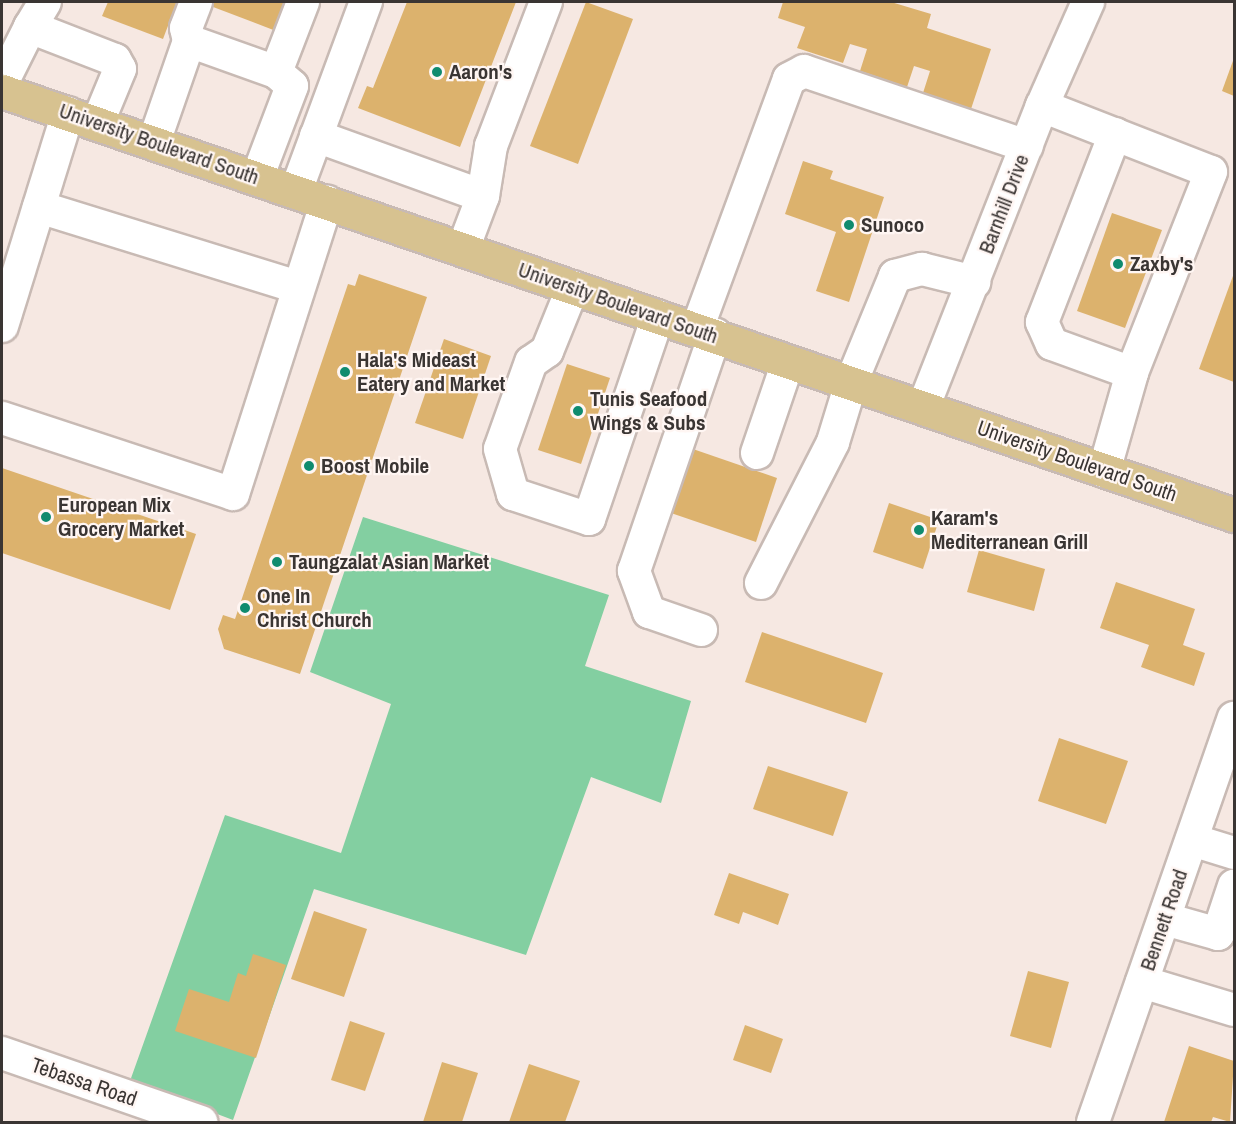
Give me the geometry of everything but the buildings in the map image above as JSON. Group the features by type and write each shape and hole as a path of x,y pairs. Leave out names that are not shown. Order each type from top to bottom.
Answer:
{"main road":[{"name":"University Boulevard South","path":"2,91 1104,471 1233,511"}],"street":[{"path":"154,142 189,41 186,28 196,2"},
{"path":"276,72 303,2"},
{"path":"296,192 366,2"},
{"path":"463,249 483,196 491,146 546,2"},
{"name":"Barnhill Drive","path":"923,408 1042,106 1088,2"},
{"path":"2,83 37,14 118,63 83,118 39,207 2,327"},
{"path":"189,41 276,72 292,86 257,178"},
{"path":"701,630 650,612 634,571 706,332 789,79 804,71 1027,146"},
{"path":"1042,106 1211,172 1132,373 1104,471"},
{"path":"1115,134 1042,322 1052,344 1132,373"},
{"path":"316,136 483,196"},
{"path":"2,418 233,494 327,202"},
{"path":"39,207 298,287"},
{"path":"761,583 833,442 851,383 895,276 922,269 974,282"},
{"path":"573,287 547,351 531,362 500,448 513,494 589,519 658,316"},
{"path":"757,453 788,362"},
{"name":"Bennett Road","path":"1093,1122 1192,840 1226,772 1234,718"},
{"path":"1192,840 1234,854"},
{"path":"1165,919 1218,934 1234,886"},
{"path":"1142,982 1234,1010"},
{"name":"Tebassa Road","path":"2,1053 201,1122"}],"green space":[{"path":"363,517 609,595 585,666 691,701 661,803 591,777 526,955 314,889 233,1120 130,1081 225,815 341,853 391,704 310,672"}],"place":[{"name":"Aaron's","path":"437,72"},
{"name":"Sunoco","path":"849,225"},
{"name":"Zaxby's","path":"1118,264"},
{"name":"Hala's Mideast Eatery and Market","path":"345,372"},
{"name":"Tunis Seafood Wings & Subs","path":"578,411"},
{"name":"Boost Mobile","path":"309,466"},
{"name":"European Mix Grocery Market","path":"46,517"},
{"name":"Karam's Mediterranean Grill","path":"919,530"},
{"name":"Taungzalat Asian Market","path":"277,562"},
{"name":"One In Christ Church","path":"245,608"}]}
